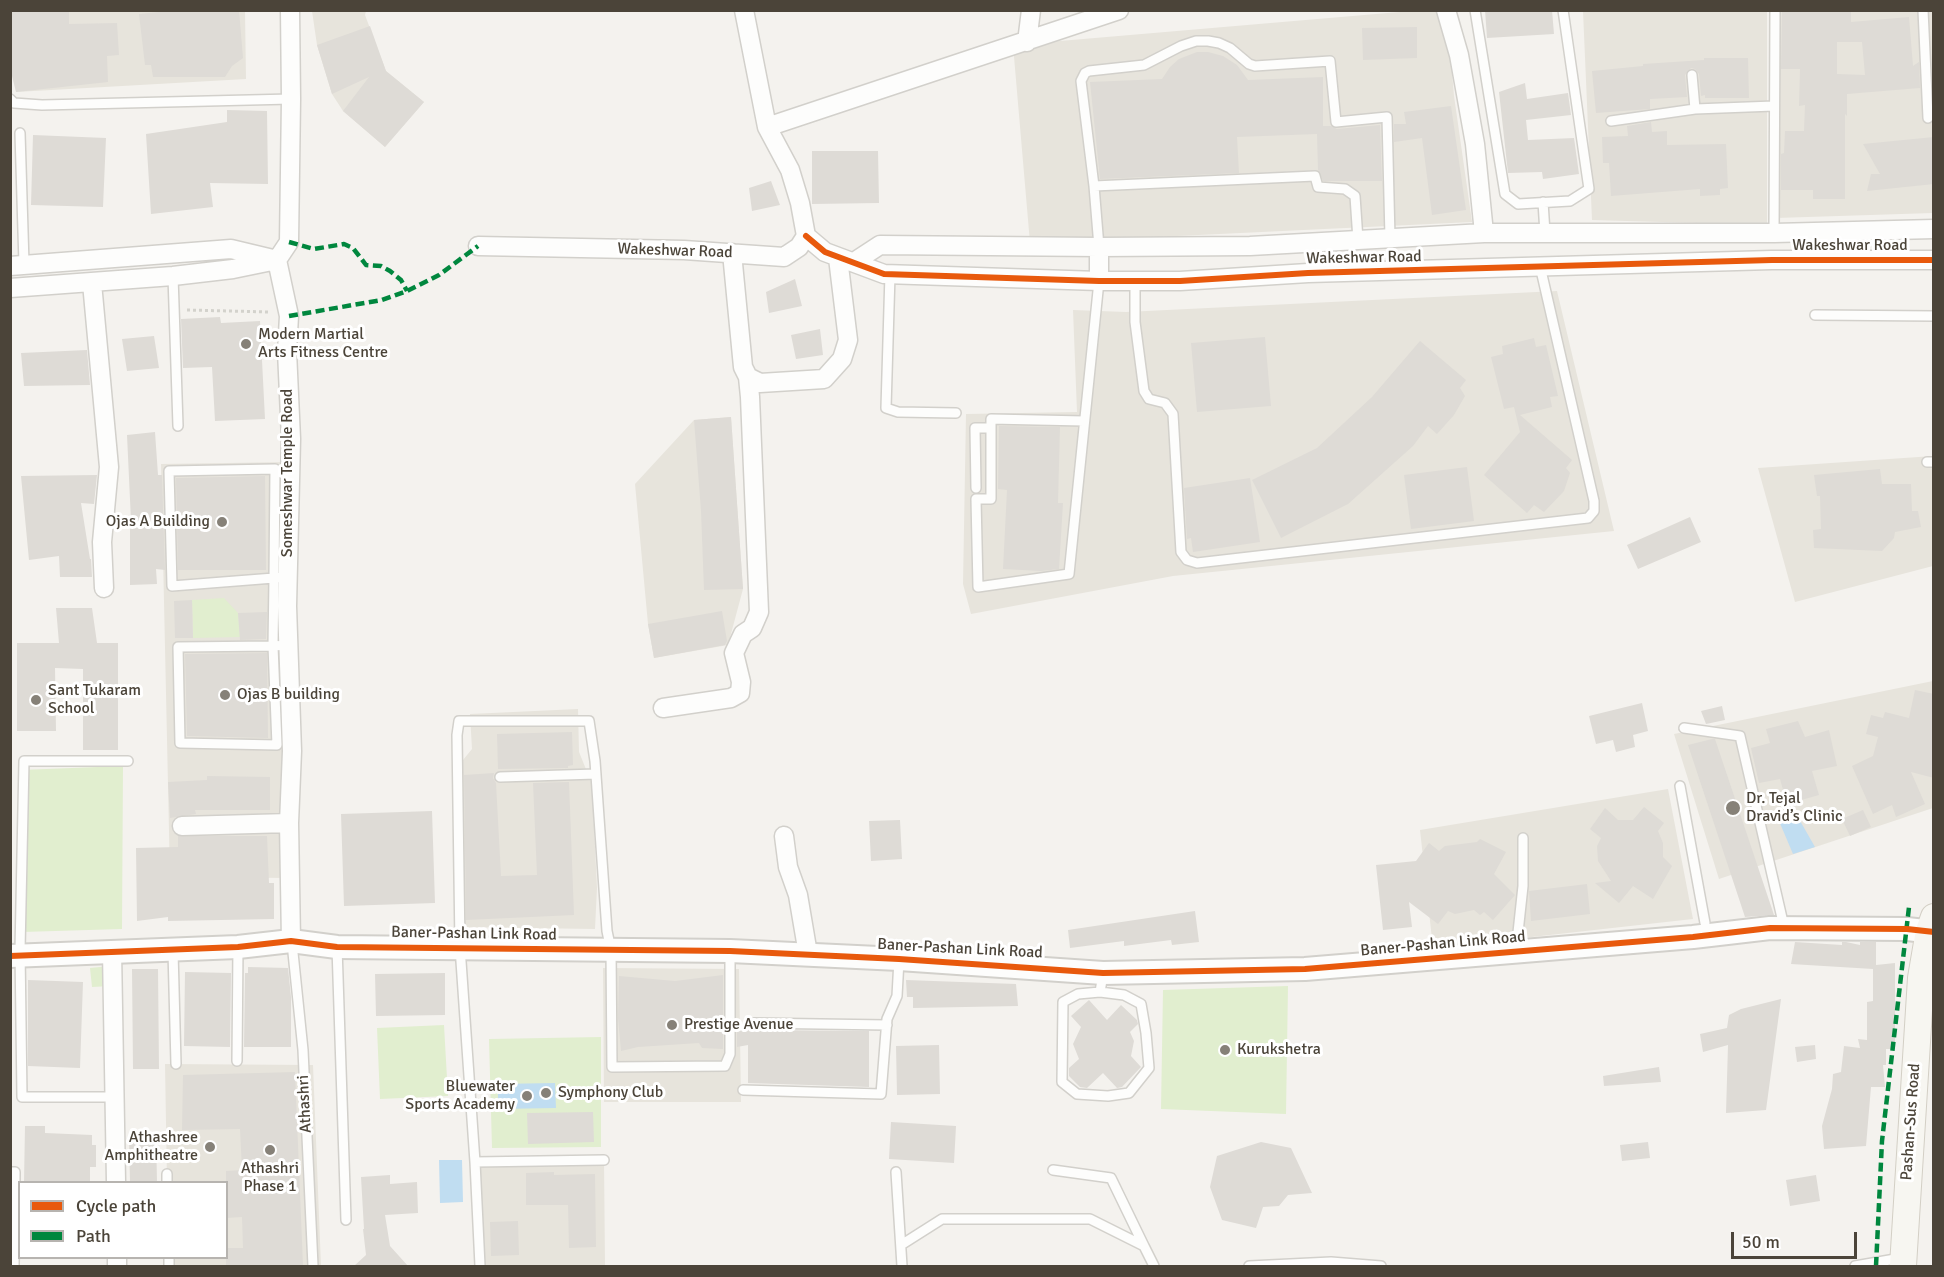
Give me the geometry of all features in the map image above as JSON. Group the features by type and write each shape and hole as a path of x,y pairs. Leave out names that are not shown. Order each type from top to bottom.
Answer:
{"main road":[{"name":"Pashan-Sus Road","path":"1904,1262 1926,927"}],"street":[{"path":"10,288 173,276 233,269 277,260 289,242 290,10"},
{"path":"744,10 767,127 790,170 800,203 806,236"},
{"path":"1027,42 1031,10"},
{"path":"767,127 1119,10"},
{"path":"1446,10 1459,55 1475,144 1484,233"},
{"name":"Wakeshwar Road","path":"846,260 880,244 1099,247 1250,246 1484,233 1774,233 1934,230"},
{"name":"Wakeshwar Road","path":"478,246 684,250 784,257 799,247 806,236 825,252 884,274 1135,282 1265,274 1540,266 1772,260 1934,260"},
{"path":"1099,247 1099,281"},
{"path":"17,265 231,249 277,260"},
{"path":"663,708 731,698 740,693 741,682 734,653 743,634 752,628 759,612 748,377 743,367 732,253"},
{"name":"Someshwar Temple Road","path":"277,260 289,316 282,469 281,646 292,751 289,824 291,941"},
{"path":"748,377 760,383 824,379 842,359 848,340 846,260"},
{"path":"92,283 109,467 102,542 104,588"},
{"path":"182,826 289,824"},
{"path":"784,836 788,867 798,895 808,954"},
{"name":"Baner-Pashan Link Road","path":"16,956 238,947 291,941 337,946 730,951 899,959 1101,982 1305,969 1516,951 1705,929 1782,923 1926,927"},
{"path":"112,951 116,1181"}],"lane":[{"path":"1475,10 1505,194 1518,204 1570,201 1589,189 1563,10"},
{"path":"1774,233 1775,10"},
{"path":"1923,10 1928,118"},
{"path":"1099,247 1082,81 1084,73 1144,65 1181,46 1202,41 1219,43 1230,48 1249,64 1255,66 1329,62 1336,123 1388,117 1390,238"},
{"path":"1692,75 1695,109"},
{"path":"10,99 14,104 42,105 291,99"},
{"path":"1611,121 1695,109 1774,106"},
{"path":"17,265 20,133"},
{"path":"1094,186 1315,176 1318,188 1345,189 1355,196 1358,240"},
{"path":"1543,202 1545,233"},
{"path":"1135,282 1136,322 1144,391 1149,399 1165,403 1173,414 1181,552 1187,560 1197,563 1588,518 1594,511 1594,501 1540,266"},
{"path":"890,274 886,408 898,412 956,413"},
{"path":"173,276 178,426"},
{"path":"1084,421 991,419 991,499 976,499 978,587 1069,574 1099,281"},
{"path":"1815,315 1934,316"},
{"path":"976,488 975,428 991,428"},
{"path":"281,578 172,586 169,471 282,469"},
{"path":"281,646 277,745 180,742 178,647 281,646"},
{"path":"480,1266 460,946 457,735 459,721 589,721 596,774 607,931 611,950 612,1067 724,1066 730,1054 730,951"},
{"path":"1684,728 1740,736 1782,923"},
{"path":"114,1097 22,1097 16,956 24,761 128,762"},
{"path":"500,777 596,774"},
{"path":"1680,786 1705,929"},
{"path":"1516,951 1523,886 1523,838"},
{"name":"Athashri","path":"291,941 303,1050 313,1266"},
{"path":"337,946 346,1220"},
{"path":"237,1061 238,947"},
{"path":"173,949 176,1064"},
{"path":"743,1090 881,1094 887,1019 897,996 899,959"},
{"path":"1101,982 1141,1004 1149,1068 1129,1093 1108,1096 1077,1094 1062,1082 1063,1002 1101,982"},
{"path":"754,1023 887,1025"},
{"path":"475,1162 604,1160"},
{"path":"1053,1170 1111,1178 1154,1266"},
{"path":"10,1172 15,1172 14,1266"},
{"path":"896,1172 902,1266"},
{"path":"901,1245 942,1219 1090,1219 1144,1246"},
{"path":"1249,1266 1331,1262 1381,1266"},
{"path":"1855,1266 1904,1262"}],"shaded area":[{"path":"11,11 245,11 246,79 16,92"},
{"path":"312,11 366,11 365,15 386,71 424,102 385,147 343,111 332,94 317,45"},
{"path":"1411,11 1447,11 1454,96 1472,222 1030,243 1013,45"},
{"path":"1583,11 1767,11 1767,225 1592,220"},
{"path":"1776,11 1933,11 1933,213 1776,218"},
{"path":"1557,291 1614,531 1173,576 971,614 963,584 966,414 1077,412 1073,310 1126,312"},
{"path":"731,417 743,589 728,645 654,658 648,624 635,484 694,420"},
{"path":"1933,456 1933,566 1795,602 1758,468"},
{"path":"291,462 290,878 170,877 161,464"},
{"path":"1933,681 1933,808 1719,879 1674,734"},
{"path":"578,709 579,752 592,784 597,888 595,929 460,927 454,771 472,749 470,714"},
{"path":"1668,789 1693,919 1433,948 1420,830"},
{"path":"603,968 739,969 741,1102 604,1102"},
{"name":"Athashri Phase 1","path":"165,1064 313,1065 321,1266 169,1266 169,1259 228,1259 228,1181 167,1181"},
{"path":"604,1160 605,1266 480,1266 475,1162"}],"green space":[{"path":"224,598 238,613 240,637 193,638 192,600"},
{"path":"123,766 122,929 22,932 21,770"},
{"path":"110,966 111,986 92,987 90,968"},
{"name":"Kurukshetra","path":"1288,986 1286,1114 1161,1109 1163,990"},
{"path":"444,1025 448,1096 380,1099 377,1028"},
{"name":"Symphony Club","path":"601,1037 601,1147 492,1148 489,1039"}],"water":[{"path":"1799,819 1815,847 1793,854 1779,821"},
{"name":"Bluewater Sports Academy","path":"555,1083 556,1108 498,1109 498,1084"},
{"path":"439,1160 462,1160 463,1202 440,1203"}],"building":[{"path":"10,10 69,10 69,24 117,23 119,55 107,56 108,82 16,92 10,68"},
{"path":"178,10 239,10 243,58 232,66 225,77 153,77 151,65 145,65 139,14"},
{"path":"1485,10 1552,10 1554,34 1487,38"},
{"path":"1782,10 1851,10 1851,22 1909,17 1913,66 1919,62 1920,88 1847,94 1845,199 1813,199 1813,190 1781,190 1781,154 1784,153 1785,131 1804,131 1805,105 1799,106 1800,69 1781,69","holes":["1837,42 1862,42 1865,75 1837,74"]},
{"path":"370,26 386,71 424,102 385,147 343,111 369,77 332,94 317,45"},
{"path":"1417,27 1417,58 1363,60 1362,28"},
{"path":"1197,52 1223,56 1237,65 1248,80 1323,77 1323,126 1337,129 1380,125 1382,181 1323,181 1318,170 1317,134 1237,137 1239,173 1100,179 1090,82 1162,79 1179,59"},
{"path":"1704,58 1748,58 1749,98 1705,98 1705,95 1701,96 1699,74 1691,68 1685,75 1687,97 1650,99 1650,109 1596,113 1592,71 1643,66 1643,64 1704,60"},
{"path":"1525,83 1527,99 1568,93 1571,115 1526,120 1528,140 1574,138 1579,174 1543,179 1542,172 1508,173 1499,92"},
{"path":"1451,106 1466,210 1432,215 1422,138 1394,142 1394,124 1406,124 1404,112"},
{"path":"227,110 267,111 268,184 210,183 213,207 151,214 146,134 227,122"},
{"path":"1651,122 1652,132 1667,131 1667,145 1726,144 1728,188 1720,189 1720,195 1700,196 1700,189 1611,196 1609,163 1603,163 1602,137 1628,136 1627,126"},
{"path":"33,135 106,138 103,207 31,205"},
{"path":"1934,137 1934,184 1867,191 1871,174 1880,174 1863,144"},
{"path":"812,151 878,151 879,203 812,204"},
{"path":"771,181 780,205 752,211 749,188"},
{"path":"795,279 802,306 769,313 766,292"},
{"path":"220,317 221,323 260,321 265,419 215,421 212,367 183,368 181,319"},
{"path":"820,329 823,355 796,359 791,335"},
{"path":"154,336 159,368 127,371 122,339"},
{"path":"1265,337 1271,406 1197,412 1191,343"},
{"path":"1534,338 1536,347 1546,345 1558,396 1550,397 1552,407 1520,415 1572,460 1566,468 1570,473 1564,491 1544,512 1534,505 1527,513 1484,475 1520,432 1514,407 1504,409 1491,357 1503,354 1502,346"},
{"path":"1420,341 1466,380 1460,388 1465,396 1454,415 1437,434 1428,426 1413,446 1348,504 1281,538 1252,480 1317,448 1372,397"},
{"path":"87,350 90,385 24,386 21,353"},
{"path":"731,417 743,589 704,590 694,420"},
{"path":"999,426 1060,427 1058,503 1063,503 1059,569 1041,571 1003,569 1007,490 998,489"},
{"path":"155,432 158,475 162,475 165,570 156,569 157,584 130,585 131,521 127,435"},
{"path":"1467,467 1474,521 1411,529 1404,475"},
{"path":"1880,469 1882,484 1911,484 1912,511 1918,511 1921,527 1895,532 1894,538 1882,551 1814,548 1813,530 1821,529 1820,496 1817,496 1814,475"},
{"path":"97,475 94,504 81,503 92,577 60,577 59,556 29,560 21,476"},
{"name":"Ojas A Building","path":"265,476 266,570 178,570 176,478"},
{"path":"1250,478 1260,542 1193,552 1191,538 1187,539 1184,488"},
{"path":"1690,517 1701,542 1638,569 1627,545"},
{"path":"192,600 193,638 175,638 174,601"},
{"name":"Sant Tukaram School","path":"56,608 92,608 97,643 118,643 118,750 83,750 83,669 55,668 56,731 17,731 17,643 59,643"},
{"path":"722,611 727,641 725,645 654,658 648,624"},
{"path":"267,612 266,639 240,640 238,613"},
{"name":"Ojas B building","path":"267,653 268,738 187,736 185,654"},
{"path":"1915,690 1934,694 1934,778 1911,772 1925,804 1896,817 1892,805 1873,814 1852,766 1873,756 1878,737 1866,734 1871,715 1883,718 1885,712 1909,718"},
{"path":"1642,703 1648,731 1633,735 1635,747 1616,752 1613,740 1596,744 1589,716"},
{"path":"1722,706 1725,720 1706,724 1701,711"},
{"path":"1798,721 1805,737 1829,730 1837,766 1812,771 1819,795 1787,804 1780,779 1759,783 1751,748 1770,743 1766,729"},
{"path":"572,732 573,765 568,768 498,769 497,734"},
{"path":"1715,739 1774,915 1745,917 1688,745"},
{"path":"494,773 501,876 537,875 533,783 569,782 574,915 466,920 464,775"},
{"path":"207,776 270,777 270,810 195,810 196,814 170,818 168,782 207,780"},
{"path":"1644,807 1664,823 1658,831 1663,843 1663,857 1672,866 1653,899 1633,886 1619,903 1595,883 1611,881 1598,861 1597,846 1601,838 1590,829 1605,808 1618,820 1633,820"},
{"path":"1863,810 1871,827 1850,836 1842,819"},
{"path":"432,811 435,903 344,906 341,814"},
{"path":"900,820 902,859 871,861 869,821"},
{"path":"178,836 267,836 269,883 274,883 274,919 168,921 168,917 137,921 136,848 178,847"},
{"path":"1480,839 1506,852 1494,874 1515,895 1493,920 1484,912 1480,915 1474,910 1455,914 1448,911 1438,924 1409,902 1412,927 1383,930 1376,865 1416,861 1429,843 1439,851 1445,846 1477,842"},
{"path":"1587,884 1590,914 1531,921 1529,891"},
{"path":"1195,911 1199,942 1172,945 1171,940 1124,946 1124,941 1070,948 1068,930"},
{"path":"1795,942 1842,945 1842,942 1846,942 1860,945 1860,942 1876,942 1876,965 1895,963 1895,1049 1886,1049 1886,1065 1883,1065 1885,1087 1871,1087 1866,1146 1824,1149 1822,1126 1832,1089 1833,1074 1841,1072 1844,1046 1860,1048 1858,1039 1867,1040 1867,1002 1873,1001 1873,969 1791,964"},
{"path":"248,967 288,968 291,997 291,1047 244,1047 245,973 248,973"},
{"path":"132,969 158,969 159,1069 133,1069"},
{"path":"185,972 231,973 230,1047 184,1046"},
{"path":"445,973 445,1015 376,1016 375,974"},
{"name":"Prestige Avenue","path":"723,975 723,1049 702,1048 699,1043 638,1047 621,1051 618,1018 619,976 675,981"},
{"path":"28,980 83,982 80,1068 28,1066"},
{"path":"906,980 1016,984 1018,1006 913,1008 913,997 907,997"},
{"path":"1781,999 1766,1110 1726,1113 1728,1045 1703,1052 1700,1034 1727,1028 1729,1015 1741,1009"},
{"path":"1089,1000 1107,1020 1121,1005 1137,1020 1138,1024 1130,1032 1134,1041 1131,1056 1141,1067 1122,1087 1117,1088 1103,1073 1087,1088 1080,1087 1069,1076 1069,1068 1079,1059 1073,1044 1081,1027 1071,1016"},
{"path":"737,1028 869,1031 869,1087 748,1083 748,1045 737,1047"},
{"path":"939,1045 940,1094 897,1095 896,1046"},
{"path":"1815,1045 1816,1059 1797,1062 1795,1047"},
{"path":"1659,1067 1661,1082 1604,1086 1603,1076"},
{"name":"Athashri Phase 1","path":"295,1072 303,1266 226,1266 228,1248 243,1248 242,1217 228,1218 228,1181 226,1181 226,1171 242,1170 240,1129 182,1130 183,1075"},
{"path":"593,1112 594,1142 528,1144 527,1113"},
{"path":"891,1122 956,1126 954,1163 889,1159"},
{"path":"25,1126 45,1126 45,1133 92,1135 92,1145 96,1145 96,1167 90,1167 90,1181 24,1181"},
{"path":"156,1134 157,1181 130,1181 129,1135"},
{"path":"1261,1142 1291,1148 1312,1193 1288,1195 1279,1206 1263,1207 1256,1228 1222,1220 1210,1187 1217,1156"},
{"path":"1648,1142 1650,1158 1622,1161 1620,1145"},
{"path":"554,1172 554,1175 595,1174 596,1247 569,1248 568,1205 526,1205 526,1173"},
{"path":"390,1175 390,1184 417,1182 418,1213 385,1215 390,1246 408,1266 354,1266 366,1255 361,1177"},
{"path":"1816,1175 1820,1201 1790,1206 1786,1180"},
{"path":"518,1221 519,1255 491,1256 490,1222"}],"marked path":[{"path":"289,242 314,249 344,244 353,248 366,265 381,266 390,271 401,280 407,291"},
{"path":"289,316 382,300 407,291 439,275 478,246"},
{"path":"1876,1266 1882,1141 1909,907"}],"cycle path":[{"path":"806,236 825,252 884,274 1099,281 1180,281 1308,273 1772,260 1934,260"},
{"path":"10,956 238,947 291,941 337,947 730,951 899,959 1103,973 1305,969 1693,937 1770,928 1907,929 1934,932"}],"place":[{"name":"Modern Martial Arts Fitness Centre","path":"246,344"},
{"name":"Ojas A Building","path":"222,522"},
{"name":"Ojas B building","path":"225,695"},
{"name":"Sant Tukaram School","path":"36,700"},
{"name":"Dr. Tejal Dravid’s Clinic","path":"1733,808"},
{"name":"Prestige Avenue","path":"672,1025"},
{"name":"Kurukshetra","path":"1225,1050"},
{"name":"Symphony Club","path":"546,1093"},
{"name":"Bluewater Sports Academy","path":"527,1096"},
{"name":"Athashree Amphitheatre","path":"210,1147"},
{"name":"Athashri Phase 1","path":"270,1150"}]}
